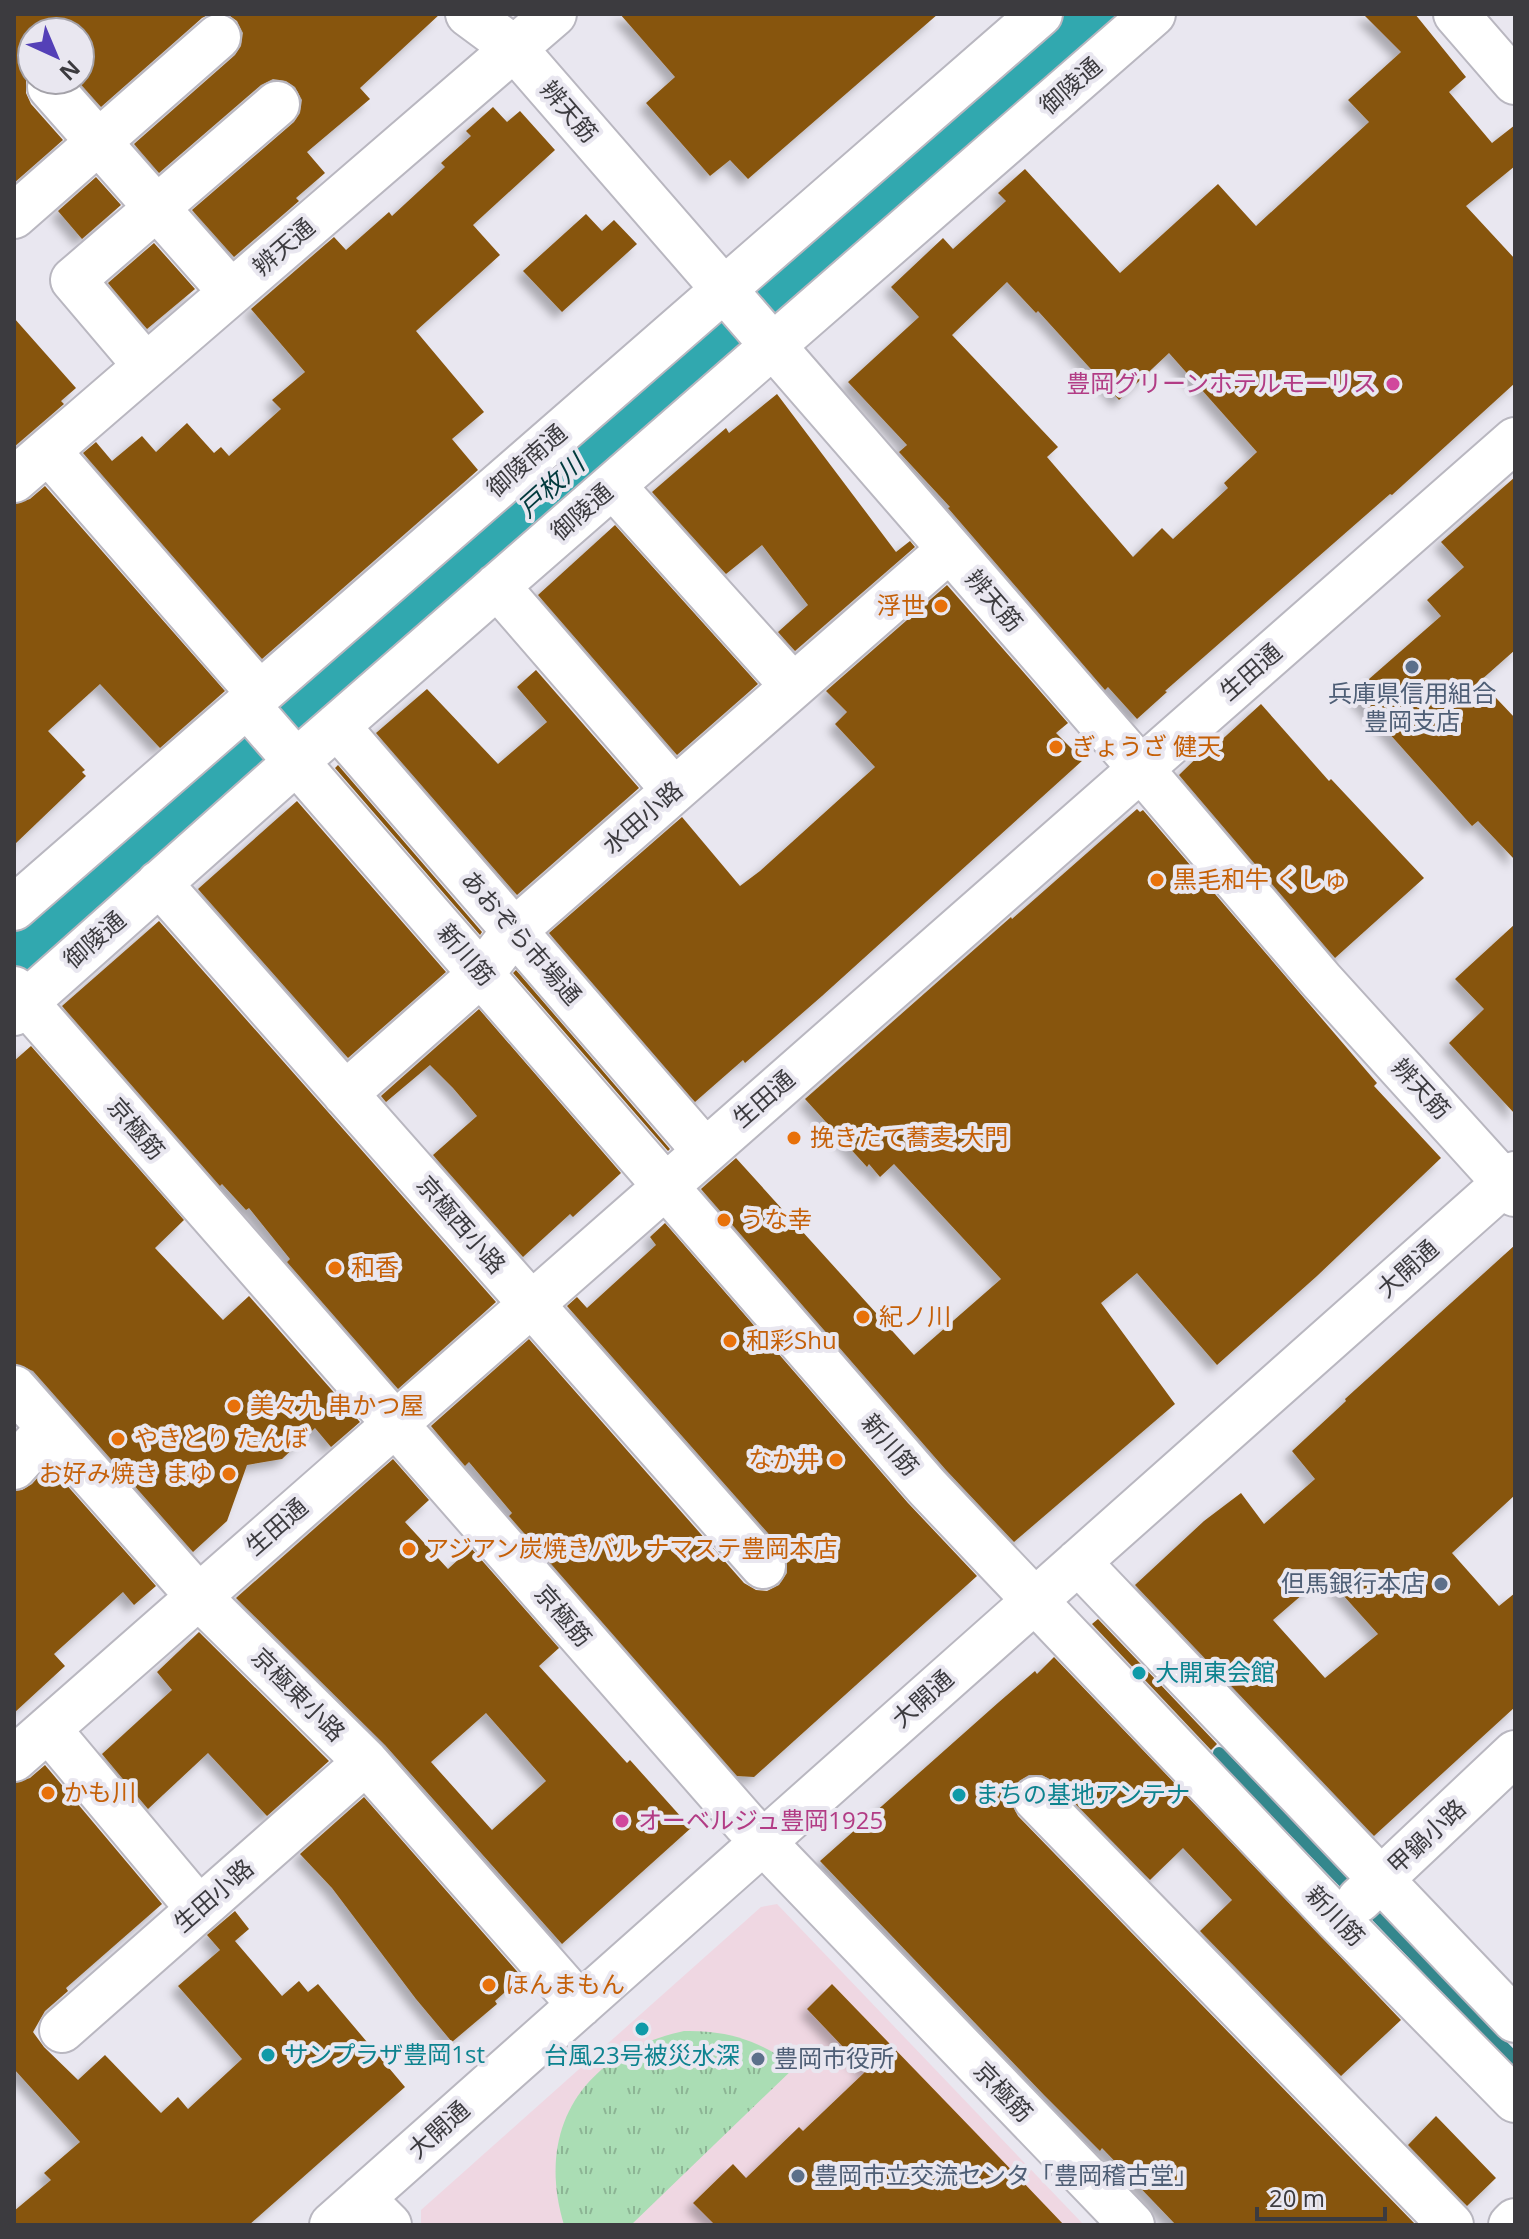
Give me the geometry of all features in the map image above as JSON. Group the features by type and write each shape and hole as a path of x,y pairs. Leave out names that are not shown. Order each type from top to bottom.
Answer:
{"street":[{"name":"辨天筋","path":"468,14 514,48 1321,980 1512,1184"},
{"name":"辨天通","path":"14,480 554,14"},
{"name":"御陵南通","path":"14,908 728,294 1040,14"},
{"name":"御陵通","path":"17,999 159,883 293,756 337,726 613,486 769,342 1153,14"},
{"path":"1456,14 1515,82"},
{"path":"14,216 218,37"},
{"path":"58,96 231,292"},
{"path":"146,366 73,280 277,104"},
{"name":"生田通","path":"14,1759 1515,440"},
{"name":"新川筋","path":"48,451 293,756 927,1487 1033,1602 1360,1899 1515,2020"},
{"path":"613,486 793,686"},
{"name":"水田小路","path":"345,1094 482,973 515,930 949,550"},
{"path":"497,586 674,790"},
{"name":"あおぞら市場通","path":"337,726 705,1151"},
{"name":"京極西小路","path":"159,883 763,1566"},
{"name":"京極筋","path":"17,999 763,1842 1132,2225"},
{"name":"大開通","path":"361,2216 580,2005 1078,1562 1512,1184"},
{"name":"京極東小路","path":"14,1388 198,1596 366,1762 580,2005"},
{"path":"14,1467 49,1428"},
{"name":"新川筋","path":"1078,1562 1360,1899 1515,2100"},
{"path":"48,1729 199,1909"},
{"name":"甲鍋小路","path":"1360,1899 1515,1753"},
{"name":"生田小路","path":"62,2030 366,1762"},
{"path":"1036,1799 1451,2225"}],"shaded area":[{"name":"豊岡市役所","path":"777,1904 1084,2225 421,2225 421,2210 761,1907"}],"green space":[{"path":"684,2031 743,2039 769,2050 795,2067 631,2225 564,2225 557,2189 556,2156 563,2126 576,2099 595,2076 620,2056 649,2041"}],"building":[{"path":"14,14 210,14 101,107 91,96 96,96 96,16 16,16 16,96 27,96 63,140 14,183"},
{"path":"227,14 440,14 360,88 370,99 307,152 325,173 296,198 299,201 234,257 192,210 294,122 300,113 302,100 295,87 286,81 273,79 261,85 159,173 134,144 235,55 241,46 243,33 237,21"},
{"path":"620,14 938,14 748,179 730,160 710,176 646,103 675,77"},
{"path":"1363,14 1415,14 1466,77 1449,92 1492,143 1515,125 1515,166 1466,206 1515,259 1515,383 1137,719 1108,687 1105,690 950,507 899,452 907,445 848,382 919,317 891,287 943,238 953,249 1006,201 998,193 1025,169 1120,273 1218,184 1256,226 1369,122 1348,100 1401,52","holes":["1007,282 1036,313 1038,311 1119,400 1169,353 1257,452 1224,483 1228,488 1173,539 1162,528 1133,557 1047,457 1058,447 952,335"]},
{"path":"493,107 507,122 520,111 555,150 473,225 500,255 416,331 484,412 452,439 478,470 262,659 83,453 96,442 112,461 142,436 156,452 187,423 214,453 221,447 229,456 281,409 272,400 305,372 251,309 334,237 346,250 389,212 392,216 445,167 441,163 471,136 466,131"},
{"path":"96,177 121,205 82,239 58,211"},
{"path":"586,214 602,231 614,220 637,244 562,312 523,271"},
{"path":"154,243 195,289 147,329 108,283"},
{"path":"14,318 76,388 61,401 64,404 14,447"},
{"path":"777,394 896,552 910,541 915,547 795,651 778,632 808,605 762,545 726,574 652,492 726,428 729,433"},
{"path":"1515,477 1515,650 1480,681 1515,718 1515,860 1478,821 1472,826 1353,693 1441,616 1427,600 1464,567 1441,542"},
{"path":"45,486 225,691 160,748 100,684 48,731 85,770 82,772 86,776 14,845 14,504 30,499"},
{"path":"615,525 758,684 677,755 538,595"},
{"path":"947,585 1068,723 1056,733 1083,760 822,996 695,1102 549,933 682,817 740,886 760,871 875,767 835,724 847,712 826,691"},
{"path":"536,670 639,788 517,895 376,733 427,689 498,764 547,722 517,687"},
{"path":"1261,704 1329,781 1331,779 1424,878 1335,958 1179,775 1213,742 1216,745"},
{"path":"338,765 482,932 480,935 335,768"},
{"path":"297,801 446,972 348,1058 198,889"},
{"path":"1137,809 1140,812 1143,810 1377,1083 1374,1086 1441,1158 1317,1276 1217,1365 1137,1273 1101,1303 1175,1404 1014,1542 946,1470 701,1189 736,1158 914,1355 1001,1279 894,1164 880,1177 869,1164 867,1167 805,1099"},
{"path":"159,921 496,1302 398,1389 287,1262 290,1259 249,1208 246,1210 222,1184 220,1186 62,1006"},
{"path":"1515,924 1515,1114 1449,1043 1484,1009 1455,979"},
{"path":"516,970 670,1149 668,1151 513,973"},
{"path":"479,1009 621,1173 523,1257 433,1155 477,1116 453,1088 430,1065 386,1102 381,1096"},
{"path":"31,1046 184,1220 155,1248 223,1320 249,1296 360,1422 331,1447 315,1428 282,1459 247,1465 227,1521 193,1552 33,1371 14,1363 14,1061"},
{"path":"665,1223 908,1503 977,1576 754,1777 737,1776 509,1516 512,1513 469,1462 465,1466 431,1426 529,1339 744,1583 756,1590 767,1591 779,1585 787,1573 787,1560 782,1549 567,1306 577,1297 587,1308 656,1245 650,1237"},
{"path":"1515,1245 1515,1495 1452,1553 1499,1606 1515,1593 1515,1707 1374,1836 1135,1585 1204,1521 1241,1493 1264,1524 1315,1479 1292,1451","holes":["1325,1575 1378,1634 1325,1678 1273,1620"]},
{"path":"393,1459 429,1500 405,1522 448,1569 471,1548 559,1648 539,1666 691,1828 562,1944 385,1745 236,1598","holes":["486,1713 546,1781 492,1830 431,1762"]},
{"path":"49,1465 156,1586 134,1605 123,1592 54,1654 65,1666 14,1713 14,1491 32,1484"},
{"path":"1098,1619 1217,1744 1211,1750 1092,1624"},
{"path":"199,1632 329,1761 267,1816 208,1753 148,1809 102,1754 172,1690 157,1672"},
{"path":"1054,1657 1401,2020 1341,2076 1200,1931 1232,1900 1183,1848 1150,1880 1054,1782 1042,1775 1029,1775 1019,1781 1012,1792 1012,1804 1018,1816 1416,2225 1176,2225 1102,2148 1100,2151 1044,2095 820,1861"},
{"path":"45,1765 162,1904 66,1988 68,1991 45,2011 33,2032 78,2080 105,2055 161,2113 178,2097 188,2109 242,2059 178,1986 220,1950 207,1935 235,1911 249,1929 235,1941 282,1996 299,1981 308,1992 318,1984 405,2087 249,2225 14,2225 14,2211 51,2180 44,2173 80,2142 14,2069 14,1783 30,1778"},
{"path":"364,1797 522,1977 495,2001 497,2004 452,2042 332,1888 300,1854"},
{"path":"832,1984 1064,2225 715,2225 693,2203 733,2164 746,2178 799,2127 803,2131 866,2071 807,2009"},
{"path":"1436,2116 1496,2178 1467,2206 1408,2145"}],"waterway":[{"name":"戸枚川","path":"14,963 703,350 1093,14"},
{"path":"1219,1753 1515,2059"}],"place":[{"name":"豊岡グリーンホテルモーリス","path":"1393,384"},
{"name":"浮世","path":"941,606"},
{"name":"兵庫県信用組合 豊岡支店","path":"1412,667"},
{"name":"ぎょうざ 健天","path":"1056,747"},
{"name":"黒毛和牛 くしゅ","path":"1157,880"},
{"name":"挽きたて蕎麦 大門","path":"794,1138"},
{"name":"うな幸","path":"724,1220"},
{"name":"和香","path":"335,1268"},
{"name":"紀ノ川","path":"863,1317"},
{"name":"和彩Shu","path":"730,1341"},
{"name":"美々九 串かつ屋","path":"234,1406"},
{"name":"やきとり たんぼ","path":"118,1439"},
{"name":"なか井","path":"836,1460"},
{"name":"お好み焼き まゆ","path":"229,1474"},
{"name":"アジアン炭焼きバル ナマステ豊岡本店","path":"409,1549"},
{"name":"但馬銀行本店","path":"1441,1584"},
{"name":"大開東会館","path":"1139,1673"},
{"name":"かも川","path":"48,1793"},
{"name":"まちの基地アンテナ","path":"959,1795"},
{"name":"オーベルジュ豊岡1925","path":"622,1821"},
{"name":"ほんまもん","path":"489,1985"},
{"name":"台風23号被災水深","path":"642,2029"},
{"name":"サンプラザ豊岡1st","path":"268,2055"},
{"name":"豊岡市役所","path":"758,2059"},
{"name":"豊岡市立交流センタ「豊岡稽古堂」","path":"798,2176"}]}
